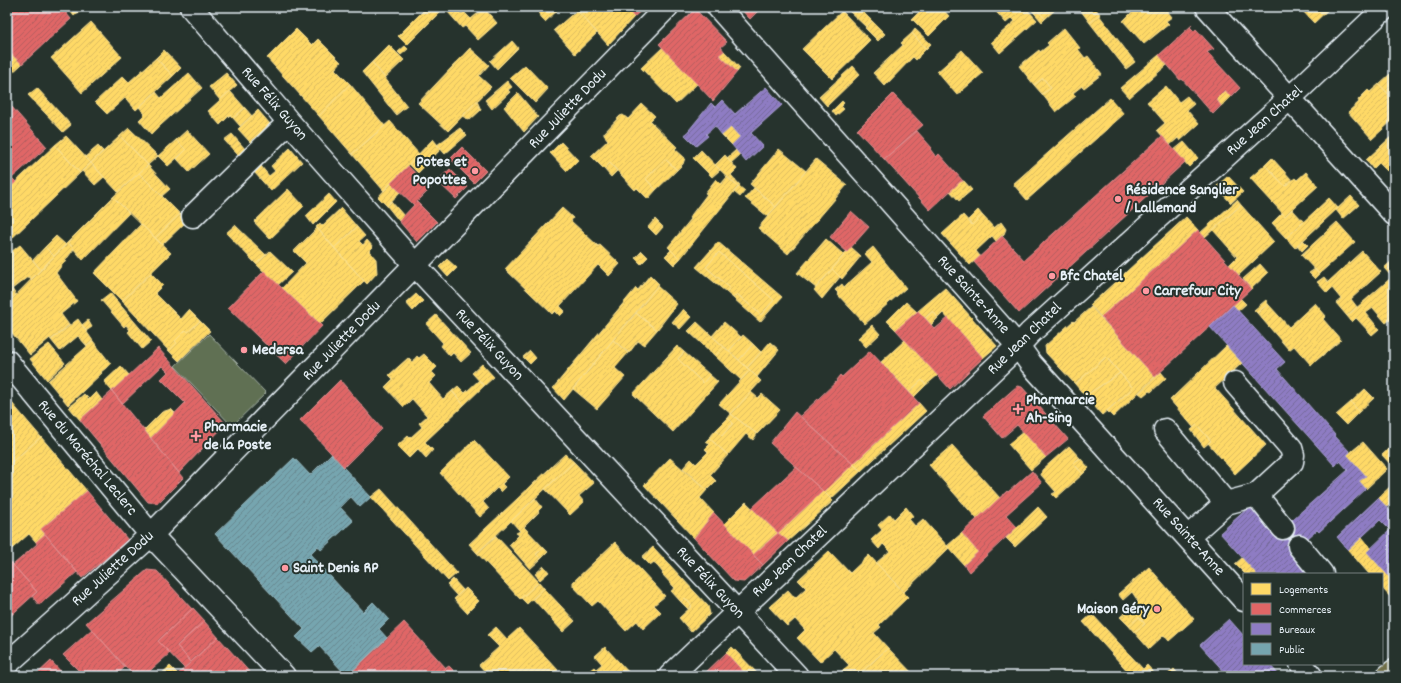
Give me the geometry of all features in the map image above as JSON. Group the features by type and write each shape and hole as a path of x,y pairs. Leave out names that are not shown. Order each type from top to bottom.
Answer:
{"main road":[{"path":"1388,676 1394,671"}],"street":[{"name":"Rue Félix Guyon","path":"191,7 416,266 797,676"},
{"name":"Rue Juliette Dodu","path":"7,664 151,535 416,266 667,7"},
{"name":"Rue Sainte-Anne","path":"718,7 1018,346 1031,364 1243,599"},
{"path":"1207,7 1394,214"},
{"name":"Rue Jean Chatel","path":"670,676 1030,333 1290,98 1386,7"},
{"path":"193,216 290,122"},
{"name":"Rue du Maréchal Leclerc","path":"7,361 151,535 284,676"},
{"path":"1188,537 1226,503 1256,495 1292,462 1293,455 1291,448 1235,383"},
{"path":"1165,430 1226,503"},
{"path":"1256,495 1283,528"},
{"path":"1299,546 1321,573"},
{"path":"1302,665 1312,676"}],"green space":[{"path":"209,334 266,393 232,426 175,366"}],"building: Logements":[{"path":"67,7 84,7 74,16"},
{"path":"427,7 444,8 407,45 398,36"},
{"path":"452,7 456,7 462,14 464,12 471,19 484,8 497,23 478,40 465,26 462,28 447,11"},
{"path":"546,7 561,7 545,22 539,14"},
{"path":"574,7 625,7 634,17 608,45"},
{"path":"851,7 858,7 872,21 866,27 848,10"},
{"path":"924,7 941,7 949,16 929,36 912,19"},
{"path":"992,7 1025,7 1037,20 1000,53 991,42 1015,21 1012,18 1006,23"},
{"path":"1029,7 1035,7 1045,19 1042,22"},
{"path":"1035,7 1056,7 1057,8 1045,19"},
{"path":"1078,7 1094,7 1100,14 1090,23"},
{"path":"1137,7 1164,7 1172,17 1166,21 1169,24 1144,44 1123,21"},
{"path":"1299,7 1331,7 1314,23"},
{"path":"577,10 597,33 575,54 554,30"},
{"path":"842,11 870,40 864,46 865,47 832,79 802,49"},
{"path":"1099,15 1135,62 1126,69 1090,23"},
{"path":"872,21 885,34 878,41 865,28"},
{"path":"91,22 122,57 82,93 51,58"},
{"path":"1064,28 1080,48 1078,49 1085,58 1088,56 1102,74 1084,88 1082,86 1073,93 1076,96 1056,112 1042,94 1051,88 1043,78 1034,85 1019,66 1039,50 1040,52 1049,45 1047,43"},
{"path":"296,29 312,45 318,39 341,62 335,69 350,84 319,116 267,58"},
{"path":"915,29 931,44 926,49 912,33"},
{"path":"912,33 926,49 916,60 913,57 885,86 873,73 903,45 901,43"},
{"path":"512,41 518,48 497,69 490,61"},
{"path":"389,45 404,60 385,78 372,62"},
{"path":"405,46 408,49 401,55 398,52"},
{"path":"663,47 697,84 676,104 641,68"},
{"path":"470,48 489,65 479,76 491,87 448,131 418,103"},
{"path":"7,50 22,64 10,75 7,73"},
{"path":"164,50 181,68 173,76 156,58"},
{"path":"962,50 983,73 957,95 937,72"},
{"path":"724,51 740,68 737,72 719,55"},
{"path":"1159,55 1167,65 1129,98 1120,88"},
{"path":"156,58 173,76 136,110 125,98 107,114 95,102 123,76 129,82"},
{"path":"372,62 407,106 396,115 362,72"},
{"path":"525,65 548,89 535,103 510,78"},
{"path":"853,66 860,74 827,106 819,97"},
{"path":"189,73 202,88 151,134 139,120 145,114 139,107 156,92 161,98"},
{"path":"226,73 237,85 220,100 209,87"},
{"path":"1390,74 1394,78 1394,100 1379,84"},
{"path":"1043,78 1051,88 1042,94 1034,85"},
{"path":"507,81 512,87 508,90 510,92 492,109 485,100"},
{"path":"350,84 385,126 352,154 319,116"},
{"path":"1379,84 1394,100 1394,119 1372,139 1348,112 1359,102 1358,100 1368,90 1370,92"},
{"path":"1166,86 1179,102 1187,96 1194,104 1187,110 1199,124 1180,141 1178,138 1170,145 1157,130 1165,123 1147,102"},
{"path":"37,88 71,125 63,132 28,95"},
{"path":"1225,90 1231,97 1221,106 1216,99"},
{"path":"230,91 245,108 233,118 230,115 220,125 208,111"},
{"path":"518,93 538,117 524,132 504,107"},
{"path":"1110,98 1124,114 1027,200 1013,184"},
{"path":"477,101 481,110 470,120 462,116"},
{"path":"842,101 844,103 841,106 844,109 836,116 832,111"},
{"path":"642,104 655,116 650,121 677,147 675,149 685,158 683,164 677,170 665,159 646,179 656,190 648,199 637,188 635,190 610,163 604,169 591,156 608,140 604,133 620,116 623,115 628,119"},
{"path":"245,108 252,116 240,126 233,118"},
{"path":"258,110 270,124 250,142 238,129"},
{"path":"390,121 419,154 384,191 352,154"},
{"path":"731,127 740,137 732,145 722,135"},
{"path":"129,128 158,156 148,165 120,136"},
{"path":"460,128 467,135 445,154 437,145"},
{"path":"187,130 209,154 189,172 177,159 186,150 176,140"},
{"path":"232,134 246,150 239,156 224,140"},
{"path":"1394,134 1394,165 1387,171 1379,163 1373,169 1366,160"},
{"path":"66,136 91,163 80,173 55,145"},
{"path":"120,136 148,165 118,192 91,163"},
{"path":"433,139 441,149 418,173 409,164"},
{"path":"176,140 186,150 168,166 158,156"},
{"path":"561,142 578,160 567,171 550,153"},
{"path":"1184,142 1198,158 1189,167 1174,150"},
{"path":"55,145 80,173 7,243 7,190"},
{"path":"98,146 103,151 91,163 85,157"},
{"path":"290,148 302,162 271,191 254,172 261,166 269,176 275,171 271,166"},
{"path":"779,149 806,171 776,207 750,184"},
{"path":"701,150 720,170 712,177 693,158"},
{"path":"736,150 740,155 731,163 727,158"},
{"path":"725,155 737,169 731,175 740,185 738,187 715,165"},
{"path":"1272,158 1292,180 1285,186 1265,165"},
{"path":"665,159 677,170 656,190 646,179"},
{"path":"816,159 847,185 788,254 758,228"},
{"path":"91,163 104,177 95,185 82,171"},
{"path":"610,163 617,171 611,177 604,169"},
{"path":"148,165 170,189 162,196 139,173"},
{"path":"1265,165 1285,186 1295,178 1297,180 1306,172 1318,186 1285,216 1250,178"},
{"path":"139,173 180,214 155,238 113,197"},
{"path":"1228,176 1243,192 1231,203 1216,187"},
{"path":"727,177 738,187 680,259 668,247 691,219 689,218 716,179 721,184"},
{"path":"964,181 972,190 959,201 950,191 960,182"},
{"path":"391,183 400,192 387,206 378,197"},
{"path":"739,186 745,191 740,197 734,192"},
{"path":"754,188 776,207 767,216 745,198"},
{"path":"288,189 304,206 270,239 254,222"},
{"path":"329,194 336,202 313,225 306,216"},
{"path":"1351,196 1359,205 1343,219 1336,210"},
{"path":"113,197 129,213 83,260 68,242"},
{"path":"1329,198 1338,208 1295,248 1286,238"},
{"path":"1237,200 1241,205 1205,237 1200,233"},
{"path":"391,201 404,216 399,221 387,206"},
{"path":"1241,205 1274,242 1239,275 1229,265 1237,257 1213,230"},
{"path":"341,208 357,227 334,248 316,227 320,223 322,226"},
{"path":"562,208 573,218 571,221 620,264 609,276 598,265 560,306 565,311 560,316 555,311 552,314 505,269"},
{"path":"1292,209 1304,222 1286,238 1272,223 1282,213 1285,216"},
{"path":"978,210 982,215 972,225 968,220"},
{"path":"180,214 187,221 162,245 155,238"},
{"path":"963,215 972,225 982,215 994,228 1001,222 1006,229 1004,234 996,241 992,236 976,251 980,256 970,265 942,234"},
{"path":"1186,217 1198,230 1101,317 1090,305"},
{"path":"655,219 663,227 656,235 648,227"},
{"path":"1337,222 1355,242 1319,274 1301,255"},
{"path":"141,224 171,253 122,301 94,273"},
{"path":"235,225 266,255 256,264 226,233"},
{"path":"357,227 365,236 359,241 363,245 367,240 373,247 369,251 376,259 377,273 367,284 334,248"},
{"path":"317,228 364,281 320,324 282,288 306,263 294,251"},
{"path":"56,236 66,245 54,256 45,247"},
{"path":"826,239 844,255 816,288 797,273"},
{"path":"1303,240 1308,245 1302,251 1297,245"},
{"path":"68,242 74,249 56,273 77,301 61,314 69,325 51,340 50,338 30,355 7,327 7,304"},
{"path":"718,242 782,297 760,322 733,298 737,294 761,315 774,300 719,252 706,267 730,288 726,292 696,267"},
{"path":"20,245 41,270 31,280 29,276 12,289 16,295 7,304 7,255"},
{"path":"45,247 54,256 41,270 33,260"},
{"path":"851,247 861,256 842,279 832,269"},
{"path":"873,247 906,288 865,324 835,290 842,284 844,287 872,262 865,254"},
{"path":"671,250 680,259 674,265 665,256"},
{"path":"270,251 292,272 278,285 256,264"},
{"path":"642,251 648,257 641,264 635,258"},
{"path":"1362,251 1381,272 1351,299 1357,307 1347,316 1336,303 1341,299 1332,288 1327,293 1317,282 1324,277 1328,282"},
{"path":"719,252 774,300 761,315 737,294 733,298 726,292 730,288 706,267"},
{"path":"447,259 457,268 448,277 439,267"},
{"path":"1394,259 1394,275 1392,277 1384,268"},
{"path":"1260,264 1268,273 1251,289 1243,279"},
{"path":"832,269 840,277 822,299 814,290"},
{"path":"1315,269 1319,274 1315,279 1309,273"},
{"path":"151,273 163,285 155,293 181,319 189,310 200,321 188,332 186,330 175,341 177,343 169,351 122,301"},
{"path":"650,275 659,284 564,400 553,388 636,288 638,290"},
{"path":"1392,277 1394,279 1394,317 1386,323 1373,308 1366,313 1379,329 1372,335 1356,318 1352,322 1347,316"},
{"path":"657,286 677,304 657,330 636,313"},
{"path":"945,288 997,346 983,358 943,313 938,318 933,311 925,318 918,311"},
{"path":"110,293 151,341 142,349 128,332 130,330 126,325 124,327 101,300"},
{"path":"416,294 423,301 413,311 406,303"},
{"path":"1240,298 1246,304 1238,311 1233,305"},
{"path":"1266,300 1268,304 1257,313 1254,310"},
{"path":"906,302 917,312 896,330 887,321"},
{"path":"1315,303 1326,316 1323,319 1341,340 1311,365 1294,346 1289,350 1257,313 1268,304 1289,327"},
{"path":"1091,307 1155,377 1113,417 1107,411 1133,388 1106,357 1075,384 1046,353 1045,346"},
{"path":"683,309 691,317 680,329 672,322"},
{"path":"933,311 938,318 931,325 925,318"},
{"path":"636,313 657,330 644,345 638,341 629,353 613,340"},
{"path":"436,315 471,353 461,362 453,353 450,356 441,346 443,343 426,324"},
{"path":"78,319 93,341 87,346 78,336 60,351 51,340"},
{"path":"88,320 92,327 86,331 82,325"},
{"path":"200,321 210,331 179,361 169,351 177,343 175,341 186,330 188,332"},
{"path":"697,322 724,347 715,356 688,331"},
{"path":"724,322 741,337 729,351 712,336"},
{"path":"872,325 880,334 866,347 858,338"},
{"path":"743,335 753,344 739,360 729,351"},
{"path":"613,340 628,353 615,368 625,377 597,409 573,389"},
{"path":"905,340 938,375 926,385 922,380 909,392 881,362"},
{"path":"93,341 111,364 68,405 48,381"},
{"path":"770,342 779,350 757,377 747,368"},
{"path":"49,344 65,363 47,380 30,359"},
{"path":"753,344 761,352 747,368 739,360"},
{"path":"677,346 684,352 678,359 703,383 710,375 718,382 673,432 633,394"},
{"path":"1226,346 1242,363 1215,388 1266,445 1235,474 1208,443 1211,441 1197,425 1194,428 1170,400"},
{"path":"724,347 750,370 741,380 715,356"},
{"path":"530,351 536,358 530,364 523,357"},
{"path":"684,352 710,375 703,383 678,359"},
{"path":"424,354 437,367 432,372 436,376 429,383 443,399 452,391 464,405 425,442 433,450 426,458 418,449 409,458 397,446 408,436 410,438 422,427 419,423 427,416 412,399 404,407 385,387 393,379 389,375 408,358 412,362 417,356 419,358"},
{"path":"1106,357 1120,373 1085,396 1075,384"},
{"path":"482,364 494,377 484,386 472,373"},
{"path":"121,366 129,375 112,391 104,382"},
{"path":"750,370 761,381 731,414 719,404"},
{"path":"1161,372 1166,378 1151,392 1149,391 1143,396 1139,393"},
{"path":"1120,373 1133,388 1102,415 1085,396"},
{"path":"479,380 484,386 464,405 452,391 458,386 465,393"},
{"path":"922,380 926,385 914,397 909,392"},
{"path":"1365,389 1374,398 1359,412 1351,402"},
{"path":"96,392 102,400 80,420 69,407 84,394 89,399"},
{"path":"751,392 758,398 762,394 780,410 757,434 731,414"},
{"path":"7,397 17,409 7,418"},
{"path":"1351,402 1359,412 1346,425 1336,415"},
{"path":"919,403 926,411 861,471 853,464"},
{"path":"17,409 41,437 7,466 7,418"},
{"path":"171,409 175,413 151,438 144,430 162,412"},
{"path":"731,414 757,434 753,440 746,434 728,455 709,438 716,430 722,436 733,423 728,418"},
{"path":"728,418 733,423 722,436 716,430"},
{"path":"1197,425 1211,441 1204,447 1191,430"},
{"path":"1023,432 1046,457 1031,470 1008,444"},
{"path":"41,437 87,491 41,529 45,534 36,542 29,534 7,553 7,466"},
{"path":"709,438 728,455 710,475 716,481 707,490 683,468 691,459 696,464 708,452 705,449 710,444 706,441"},
{"path":"474,440 509,477 502,484 505,487 501,492 497,488 483,502 489,509 480,517 440,473"},
{"path":"1363,442 1387,469 1366,489 1359,481 1366,476 1347,455"},
{"path":"1394,444 1394,468 1382,455"},
{"path":"952,445 1000,498 977,519 929,465"},
{"path":"1069,446 1080,458 1073,463 1083,474 1056,498 1052,494 1056,492 1041,475 1042,470"},
{"path":"565,454 574,462 477,553 469,544"},
{"path":"670,458 707,490 700,498 714,513 694,538 644,485"},
{"path":"1080,458 1089,468 1083,474 1073,463"},
{"path":"574,462 594,483 579,496 584,502 570,515 545,489"},
{"path":"853,464 861,471 831,499 824,492"},
{"path":"1394,483 1394,500 1387,507 1378,498"},
{"path":"381,489 457,573 448,581 371,497"},
{"path":"823,491 833,501 788,541 778,533"},
{"path":"535,498 542,507 524,527 544,548 536,554 541,559 530,569 509,545 519,535 516,533 520,531 511,521"},
{"path":"746,502 778,533 753,555 724,524"},
{"path":"906,507 913,516 909,519 915,526 923,519 949,548 904,592 876,563 890,551 883,544 879,549 871,540 882,530 878,525 890,514 894,519"},
{"path":"1038,507 1047,517 1015,547 1006,538"},
{"path":"962,533 978,552 964,565 947,546"},
{"path":"496,536 539,582 520,599 477,553"},
{"path":"1362,537 1371,548 1367,552 1394,582 1394,601 1383,589 1383,573 1368,573 1348,550"},
{"path":"615,542 665,596 654,605 661,612 643,629 637,621 626,631 598,601 592,606 573,586 573,582"},
{"path":"653,547 708,606 710,614 691,632 679,618 692,606 685,598 681,602 671,591 675,588 662,574 663,573 654,562 650,565 642,557"},
{"path":"544,548 548,552 541,559 536,554"},
{"path":"829,551 850,573 869,555 908,597 879,625 881,627 874,633 888,648 857,676 836,676 849,665 834,649 820,662 797,638 805,630 795,619 787,626 769,607 788,590 795,598 806,588 798,580"},
{"path":"1242,558 1256,573 1244,573 1235,564"},
{"path":"544,566 549,572 540,580 535,574"},
{"name":"Maison Géry","path":"1149,567 1194,619 1169,641 1164,635 1149,649 1134,632 1145,624 1139,617 1129,626 1120,617 1138,601 1132,592 1123,600 1118,594"},
{"path":"453,579 463,590 457,596 447,585"},
{"path":"539,582 544,588 527,604 521,598"},
{"path":"466,588 479,601 467,613 454,599"},
{"path":"544,588 575,621 563,632 533,599"},
{"path":"685,598 692,606 688,609 681,602"},
{"path":"1092,614 1143,669 1147,665 1156,675 1132,676 1083,622"},
{"path":"1139,617 1145,624 1134,632 1129,626"},
{"path":"496,627 507,639 519,628 558,670 551,676 489,676 479,665 499,647 487,635"},
{"path":"605,647 632,676 589,676 592,674 589,671 594,667 596,669 602,664 595,656"},
{"path":"732,647 759,675 758,676 747,676 726,653"},
{"path":"888,648 915,676 857,676"},
{"path":"170,666 178,674 176,676 159,676"},
{"path":"1174,669 1180,676 1166,676"}],"building: Commerces":[{"path":"7,7 11,11 14,9 12,7 61,7 71,19 22,64 7,50"},
{"path":"625,7 645,7 634,17"},
{"path":"739,7 762,7 750,19"},
{"path":"695,9 727,42 721,47 724,51 719,55 737,72 713,101 659,44"},
{"path":"1192,25 1190,27 1194,31 1196,29 1214,49 1207,52 1240,88 1231,97 1225,90 1216,99 1221,106 1213,114 1182,79 1180,80 1159,55"},
{"path":"893,94 923,125 884,159 857,130"},
{"path":"11,106 47,147 12,178 16,182 7,190 7,110"},
{"path":"917,131 932,148 930,149 936,157 939,154 963,181 960,182 930,210 884,159"},
{"name":"Résidence Sanglier / Lallemand","path":"1162,136 1185,162 1019,313 974,262 1002,236 1024,260"},
{"path":"462,147 486,171 474,183 450,159"},
{"path":"408,166 431,188 417,202 437,222 417,242 399,221 414,205 391,183"},
{"path":"450,169 468,187 456,199 437,181"},
{"path":"851,211 869,227 847,252 830,237"},
{"path":"1198,230 1251,289 1155,377 1101,317"},
{"path":"264,271 322,326 286,364 228,308"},
{"path":"918,311 935,329 948,318 983,358 950,389 896,330"},
{"path":"158,348 226,424 179,473 151,438 185,403 161,379 168,372 162,366 122,404 112,391"},
{"path":"870,351 919,403 853,464 800,416 837,381 836,380 840,375 842,377"},
{"path":"340,380 382,429 344,467 300,420"},
{"path":"1017,386 1022,387 1068,439 1046,457 1017,425 1002,438 983,416"},
{"path":"112,391 183,478 158,503 148,502 80,420"},
{"path":"795,412 853,464 824,492 770,443"},
{"path":"796,467 823,491 778,533 752,508"},
{"path":"1032,471 1042,483 1006,515 1017,527 969,572 964,565 978,552 962,533 1007,491 1008,492"},
{"path":"87,491 128,540 82,578 41,529"},
{"path":"714,513 763,565 744,582 734,581 694,538"},
{"path":"778,533 788,541 763,565 753,555"},
{"path":"45,534 77,572 39,605 32,596 37,592 13,565 37,544 36,542"},
{"path":"7,558 37,592 7,619"},
{"path":"147,570 157,571 192,609 158,641 170,653 144,676 134,676 86,623"},
{"path":"193,608 205,621 177,646 191,662 184,668 158,641"},
{"path":"204,621 218,637 191,662 177,646"},
{"path":"404,622 446,668 438,676 347,676"},
{"path":"92,629 125,667 115,676 84,676 63,655"},
{"path":"218,637 253,676 176,676 191,662"},
{"path":"726,653 747,676 702,676"},
{"path":"51,661 64,675 35,676"},
{"path":"449,666 459,676 438,676 446,668"}],"building: Bureaux":[{"path":"766,87 782,105 751,133 763,146 746,162 732,145 740,137 731,127 722,135 715,126 706,134 708,136 696,146 685,135 711,103 715,107 722,100 735,114"},
{"path":"1233,305 1285,362 1277,369 1350,452 1347,455 1366,476 1359,481 1366,489 1319,532 1317,530 1290,554 1306,573 1256,573 1220,533 1249,507 1275,535 1348,470 1340,461 1335,466 1210,327"},
{"path":"1378,498 1394,515 1394,582 1367,552 1390,530 1380,520 1348,550 1337,537"},
{"path":"1229,619 1243,635 1243,665 1270,665 1280,676 1228,676 1200,645"}],"building: Public":[{"name":"Saint Denis RP","path":"331,454 371,497 360,507 351,497 340,507 353,521 321,550 318,546 310,554 363,612 373,602 389,619 379,629 387,638 347,676 319,646 312,652 296,637 304,629 215,534 294,458 310,475"}],"place":[{"name":"Potes et Popottes","path":"475,171"},
{"name":"Résidence Sanglier / Lallemand","path":"1118,199"},
{"name":"Bfc Chatel","path":"1052,276"},
{"name":"Carrefour City","path":"1146,291"},
{"name":"Medersa","path":"244,350"},
{"name":"Pharmarcie Ah-Sing","path":"1018,409"},
{"name":"Pharmacie de la Poste","path":"196,436"},
{"name":"Saint Denis RP","path":"285,568"},
{"name":"Maison Géry","path":"1157,609"}]}
